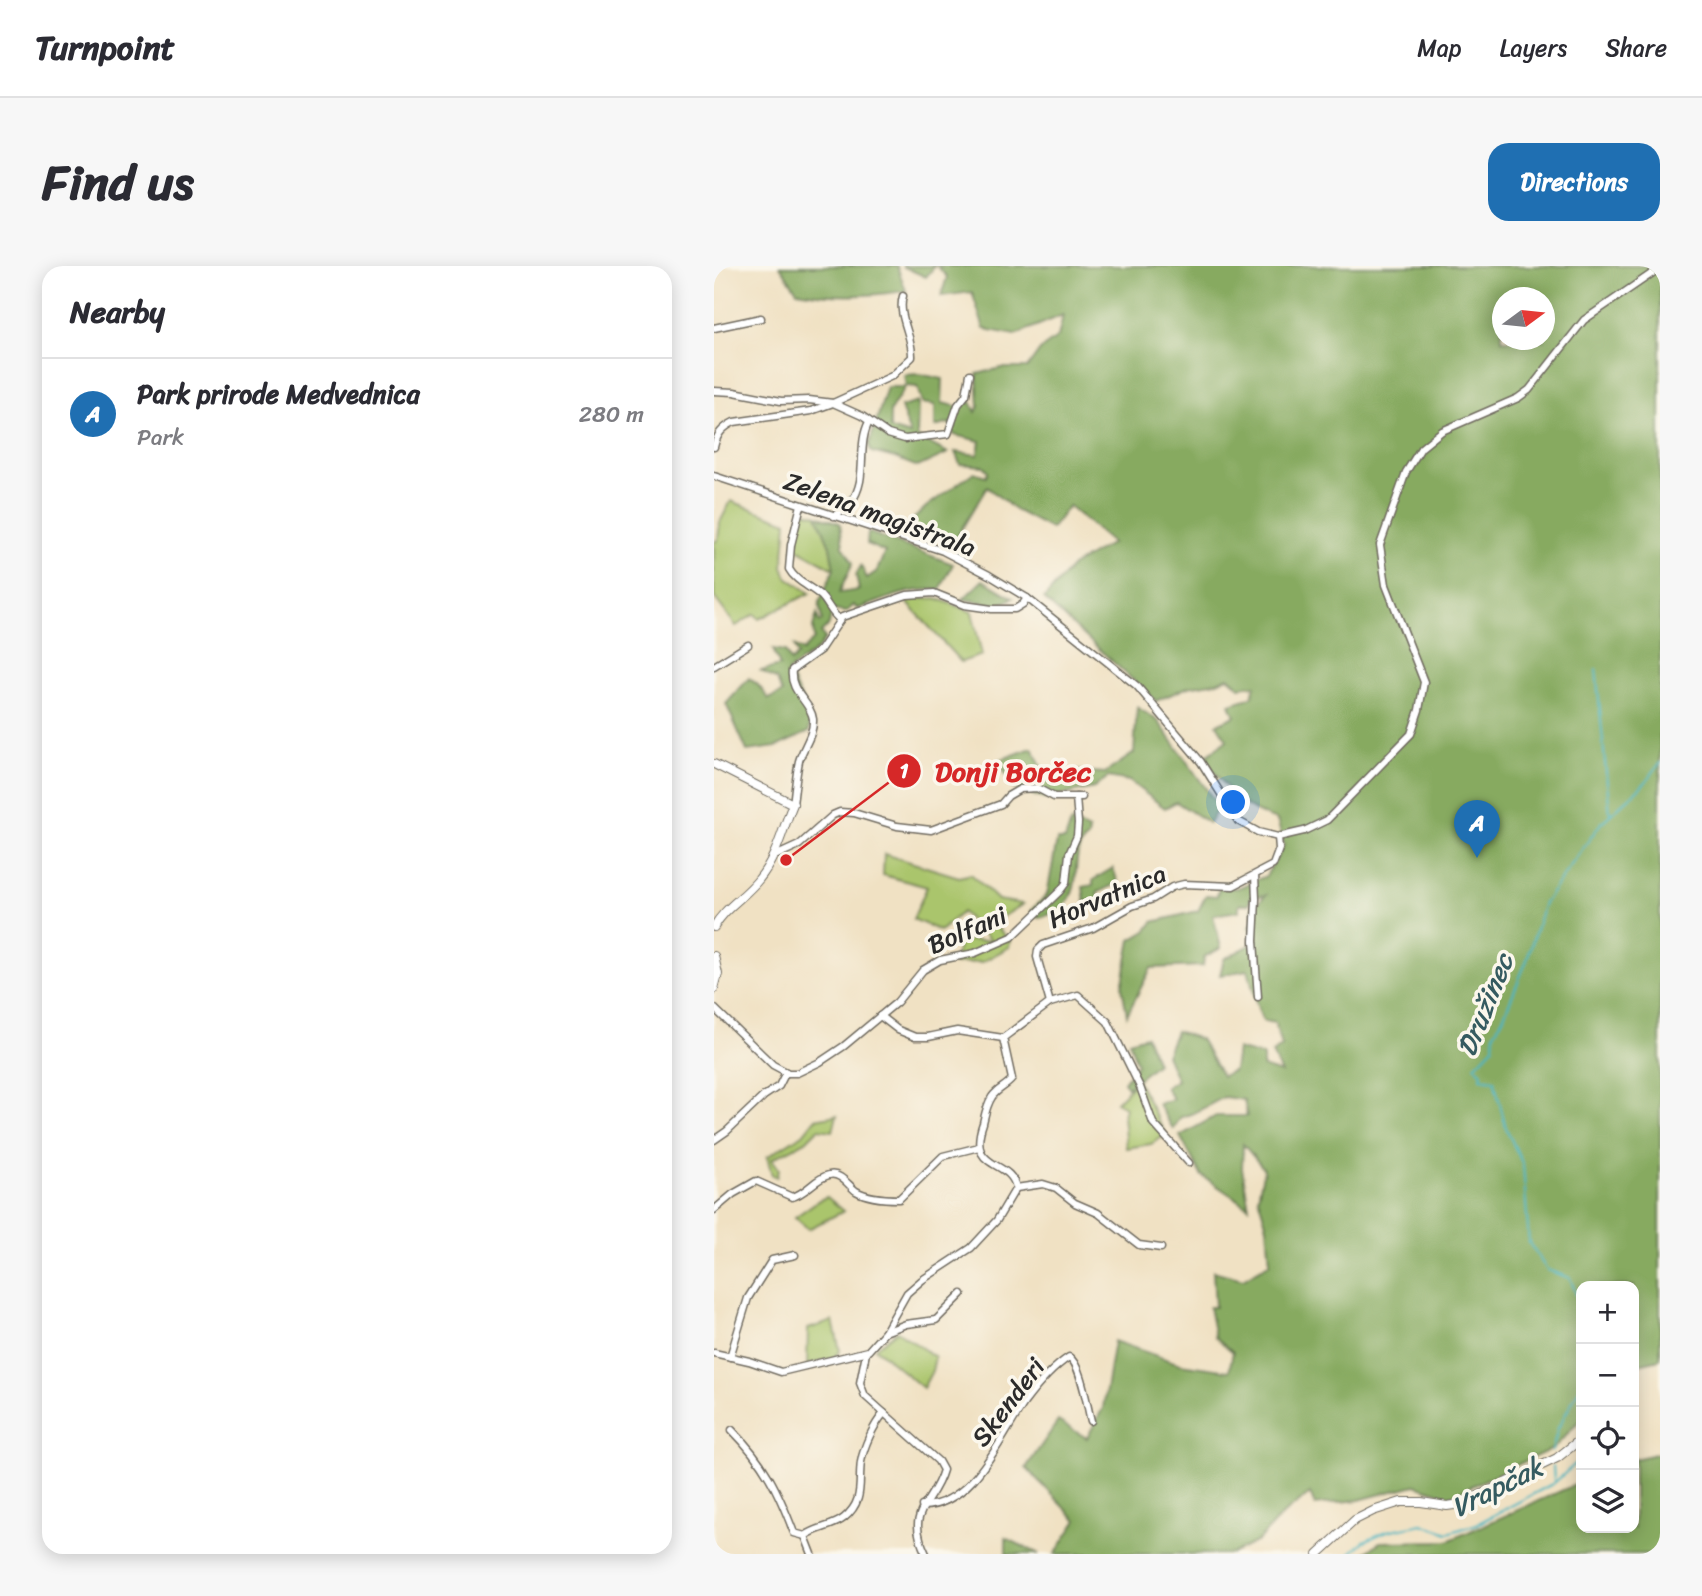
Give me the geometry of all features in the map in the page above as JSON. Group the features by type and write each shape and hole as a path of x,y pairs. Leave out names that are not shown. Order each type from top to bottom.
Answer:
{"street":[{"path":"1278,836 1304,831 1327,820 1411,734 1424,682 1386,585 1380,545 1406,472 1421,447 1442,431 1524,394 1584,320 1660,268"},
{"path":"714,447 717,435 723,427 734,422 811,411 833,404 892,376 910,360 912,342 901,308 903,296"},
{"path":"714,328 761,318"},
{"path":"714,391 781,401 809,400 833,404 862,416 888,434 905,439 948,434 958,405 966,395 970,374"},
{"path":"834,516 852,501 862,471 863,440 869,422"},
{"name":"Zelena magistrala","path":"714,476 943,551 1027,598 1137,686 1201,762 1238,821 1258,832 1278,836"},
{"path":"801,505 791,545 789,569 799,581 822,597 839,620"},
{"path":"714,927 728,908 757,882 775,856 793,804 799,760 812,730 813,716 797,693 791,678 792,670 820,650 839,620 907,595 934,593 964,604 1015,609 1027,598"},
{"path":"714,666 748,645"},
{"path":"714,764 793,804"},
{"name":"Bolfani","path":"775,856 799,845 840,812 854,813 897,826 931,830 1001,804 1007,796 1020,789 1037,788 1054,797 1079,797 1077,836 1069,854 1066,883 1012,937 975,953 940,960 923,970 902,997 820,1062 797,1073 786,1072"},
{"name":"Horvatnica","path":"1050,1003 1037,957 1043,944 1093,928 1178,885 1227,887 1255,875 1273,865 1279,849 1278,836"},
{"path":"1255,875 1254,941 1258,997"},
{"path":"714,956 718,974 714,989"},
{"path":"880,1016 898,1030 915,1037 957,1031 1003,1038 1050,1003 1078,995 1108,1022 1140,1087 1153,1123 1188,1163"},
{"path":"714,1008 767,1060 786,1072 779,1086 714,1140"},
{"path":"926,1554 918,1530 919,1517 922,1506 942,1474 941,1465 868,1399 862,1389 860,1375 866,1353 885,1332 907,1293 971,1248 997,1220 1016,1188 1013,1179 982,1155 979,1147 980,1129 991,1098 1012,1079 1003,1038"},
{"path":"714,1210 752,1182 763,1182 792,1197 832,1174 860,1193 890,1199 903,1198 943,1156 979,1147"},
{"path":"1016,1188 1043,1184 1056,1188 1075,1203 1094,1211 1139,1245 1161,1248"},
{"path":"730,1357 748,1298 758,1279 772,1260 795,1255"},
{"path":"885,1332 906,1324 936,1320 961,1294"},
{"path":"714,1353 781,1371 866,1353"},
{"name":"Skenderi","path":"922,1506 944,1502 961,1492 997,1449 1030,1395 1069,1357 1074,1360 1078,1369 1091,1421"},
{"path":"805,1536 816,1528 840,1521 849,1513 861,1489 862,1460 874,1427 884,1413"},
{"path":"732,1430 746,1443 770,1477 794,1533 805,1536"},
{"path":"1318,1554 1361,1516 1401,1502 1447,1506 1461,1504 1557,1458 1576,1443"},
{"path":"805,1536 812,1554"}],"green space":[{"path":"780,266 897,266 906,291 852,296 797,291"},
{"path":"902,266 935,266 926,277"},
{"path":"937,266 1660,266 1660,1359 1639,1364 1639,1281 1576,1281 1576,1424 1554,1448 1450,1496 1415,1485 1359,1500 1315,1505 1310,1494 1281,1516 1258,1541 1231,1554 1055,1554 1077,1520 1026,1468 1058,1421 1087,1438 1103,1408 1114,1341 1180,1364 1229,1371 1233,1352 1215,1337 1209,1307 1215,1307 1213,1271 1243,1279 1270,1263 1267,1227 1258,1197 1264,1169 1243,1144 1242,1168 1249,1207 1201,1175 1180,1136 1216,1116 1247,1116 1244,1100 1224,1097 1181,1117 1173,1129 1158,1104 1173,1099 1165,1087 1177,1080 1166,1055 1176,1031 1200,1039 1222,1076 1234,1070 1237,1049 1263,1056 1263,1067 1281,1073 1272,1053 1282,1046 1275,1023 1263,1021 1248,970 1220,975 1224,959 1258,941 1249,927 1254,921 1252,908 1266,895 1251,897 1249,904 1239,904 1239,911 1213,915 1221,948 1204,957 1203,966 1151,968 1127,1015 1122,987 1131,940 1146,931 1153,922 1198,911 1206,895 1217,896 1219,888 1238,888 1266,876 1284,845 1277,820 1243,803 1227,788 1204,758 1227,740 1217,724 1235,716 1230,704 1252,697 1255,685 1240,687 1228,677 1217,682 1188,687 1156,701 1044,599 1072,566 1112,543 1069,506 1051,529 1015,510 987,487 953,543 904,528 926,507 974,472 986,476 988,471 983,466 960,464 955,452 978,455 980,441 954,435 950,423 935,427 935,405 922,403 917,387 906,386 904,375 919,374 943,379 942,403 960,407 970,400 976,412 979,406 977,374 1001,368 1027,368 1040,350 1058,337 1063,315 1015,335 984,329 972,292 941,296 947,277"},
{"path":"887,387 905,387 890,411 890,429 910,435 901,407 918,402 917,437 948,453 918,467 871,452 869,445"},
{"path":"731,501 787,522 783,567 787,577 810,593 759,619 755,614 736,626 714,597 714,543 718,539 720,522"},
{"path":"802,511 817,515 830,546 834,569 794,547"},
{"path":"817,515 840,523 843,546 853,563 839,593 859,590 856,575 861,566 867,578 877,571 885,552 867,544 868,532 953,564 940,590 907,592 857,609 854,605 846,612 832,610 829,625 821,633 825,638 818,649 788,671 810,717 809,732 776,747 747,751 726,704 749,678 769,699 782,693 777,680 761,671 780,666 773,649 785,651 791,662 798,655 794,646 803,651 814,639 813,627 817,614 819,622 822,620 819,603 834,569 830,546"},
{"path":"983,580 1013,598 999,605 963,599"},
{"path":"936,598 972,612 982,655 961,662 905,600"},
{"path":"1137,707 1158,721 1219,807 1209,823 1176,802 1165,808 1129,781 1108,777 1094,788 1045,799 1012,788 999,760 1032,748 1052,786 1065,770 1105,773 1134,753"},
{"path":"1071,822 1089,830 1088,838 1081,845 1078,855 1073,891 1067,902 1056,911 1038,918 1031,910 1047,895 1057,840 1065,840"},
{"path":"884,854 959,877 971,874 998,900 1023,904 993,923 1010,941 1009,947 982,962 953,964 961,940 991,941 962,912 940,931 913,919 927,887 883,875"},
{"path":"1113,868 1118,883 1097,893 1100,900 1085,902 1083,887 1093,885 1093,880"},
{"path":"1146,1036 1157,1063 1128,1087 1124,1082 1137,1064 1129,1041"},
{"path":"1137,1080 1166,1135 1151,1144 1126,1148 1123,1116 1125,1107 1116,1102"},
{"path":"837,1115 833,1131 818,1129 806,1141 772,1159 779,1169 777,1177 772,1175 767,1157 803,1134 815,1119"},
{"path":"827,1197 844,1211 808,1229 795,1217 819,1200"},
{"path":"833,1321 840,1351 833,1358 807,1365 808,1329"},
{"path":"897,1331 935,1357 932,1371 923,1388 875,1348"},
{"path":"1660,1453 1660,1554 1364,1554 1380,1542 1448,1541 1576,1484 1576,1533 1639,1533 1639,1458"},
{"path":"1006,1538 1039,1554 1006,1554"}],"waterway":[{"path":"1596,669 1610,814"},
{"name":"Družinec","path":"1576,1294 1570,1278 1547,1270 1529,1243 1523,1165 1506,1128 1494,1080 1481,1078 1482,1073 1475,1066 1493,1047 1494,1033 1527,960 1544,903 1601,823 1645,783 1660,763"},
{"name":"Družinec","path":"1552,1451 1558,1428 1576,1395"},
{"name":"Vrapčak","path":"1350,1554 1364,1541 1387,1531 1422,1524 1448,1533 1477,1524 1554,1483 1576,1463"},
{"name":"Družinec","path":"1553,1466 1554,1482"}],"place":[{"name":"Park prirode Medvednica","path":"1477,858"},
{"name":"Donji Borčec","path":"786,860"}]}
